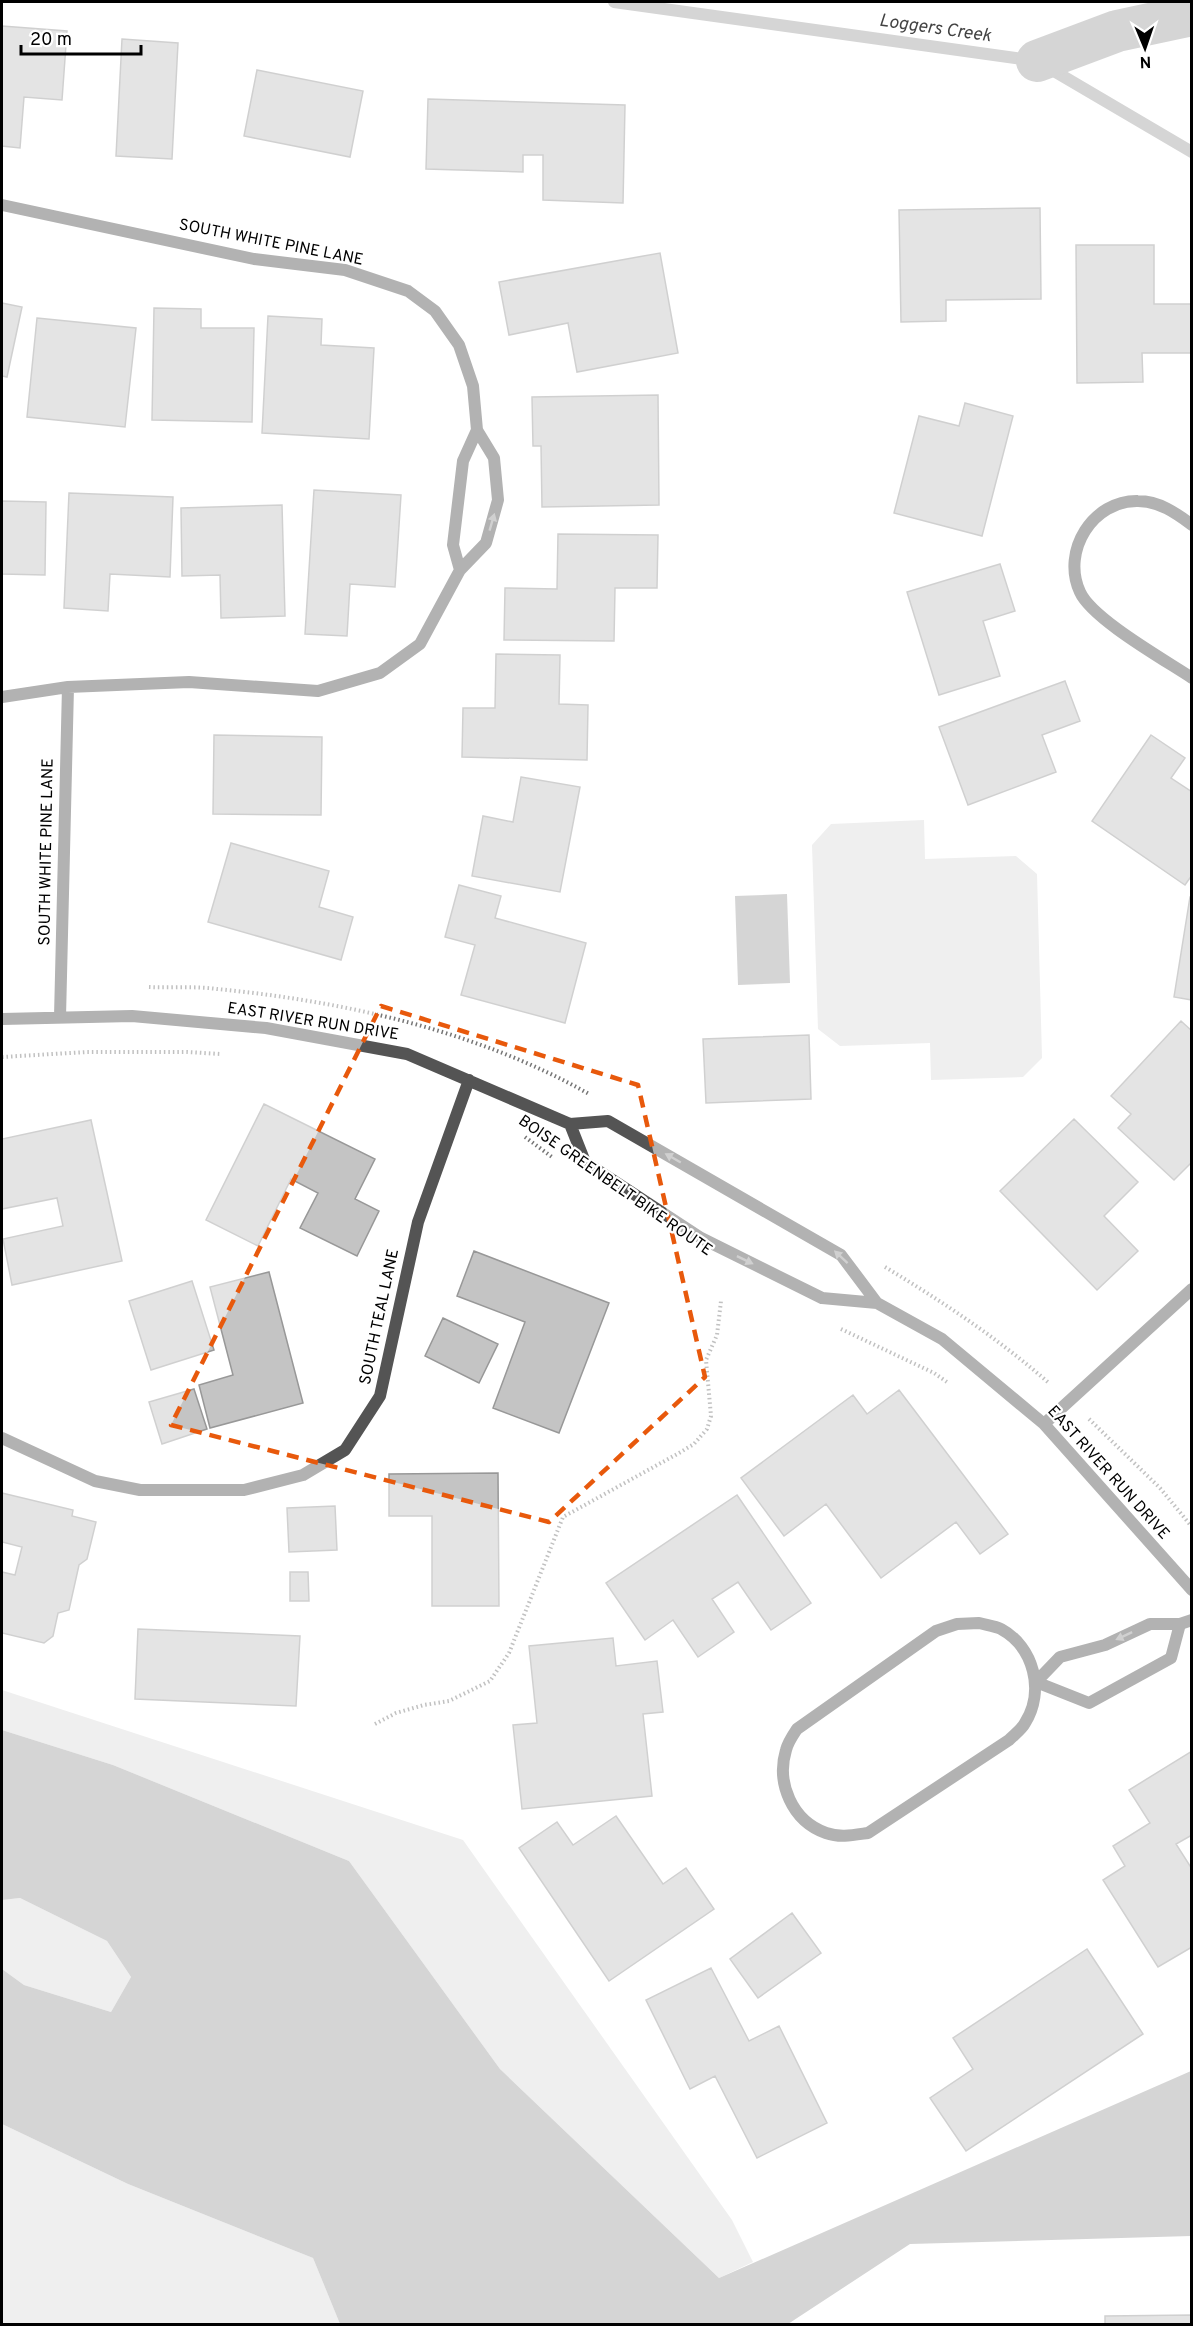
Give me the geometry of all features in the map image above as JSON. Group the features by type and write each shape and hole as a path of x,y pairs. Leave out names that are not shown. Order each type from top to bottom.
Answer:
{"street":[{"name":"SOUTH WHITE PINE LANE","path":"2,205 254,259 345,270 408,291 435,311 459,345 472,386 477,430 494,458 498,500 486,543 460,570 420,644 380,673 318,691 189,682 68,687 2,697"},
{"name":"SOUTH WHITE PINE LANE","path":"460,570 453,545 464,461 477,430"},
{"path":"1191,525 1159,504 1138,501 1117,505 1098,515 1084,531 1076,551 1074,572 1080,592 1092,610 1191,678"},
{"name":"SOUTH WHITE PINE LANE","path":"60,1017 68,687"},
{"name":"EAST RIVER RUN DRIVE","path":"2,1019 132,1016 266,1028 407,1054 570,1124 608,1121 841,1255 877,1303"},
{"name":"SOUTH TEAL LANE","path":"2,1438 95,1481 140,1490 244,1490 303,1475 345,1450 380,1396 418,1222 469,1080"},
{"name":"EAST RIVER RUN DRIVE","path":"570,1124 585,1162 701,1238 822,1298 877,1303 942,1339 1044,1424 1191,1590"},
{"path":"1044,1424 1191,1289"},
{"path":"1036,1682 1030,1660 1018,1642 1000,1629 979,1623 957,1623 936,1631 797,1729 786,1748 782,1768 784,1789 793,1808 808,1823 827,1833 847,1836 868,1833 1009,1740 1025,1724 1034,1704 1036,1682 1060,1658 1105,1645 1150,1624 1186,1622 1171,1658 1089,1703 1036,1682"}],"path":[{"path":"2,1057 87,1052 187,1052 229,1055"},
{"name":"BOISE GREENBELT BIKE ROUTE","path":"524,1137 552,1157"},
{"path":"375,1724 396,1713 449,1701 489,1681 509,1653 563,1517 694,1444 707,1429 711,1416 706,1360 717,1335 721,1301"},
{"path":"839,1328 934,1373 953,1386"}],"highlighted area":[{"path":"381,1006 638,1085 705,1377 549,1522 171,1425"}],"shaded area":[{"path":"924,820 925,859 1016,856 1037,874 1042,1058 1023,1077 931,1080 930,1043 840,1046 818,1029 812,845 831,824"},
{"path":"787,894 790,983 738,985 735,896"},
{"path":"2,1690 463,1840 732,2220 753,2262 719,2278 500,2069 349,1861 113,1765 2,1730"},
{"path":"2,1730 113,1765 349,1861 500,2069 719,2278 1191,2071 1191,2236 910,2244 788,2324 340,2324 313,2258 128,2184 2,2124 2,1969 24,1985 111,2012 131,1977 107,1941 20,1898 2,1900"},
{"path":"20,1898 107,1941 131,1977 111,2012 24,1985 2,1969 2,1900"},
{"path":"2,2124 128,2184 313,2258 340,2324 2,2324"}],"building":[{"path":"2,26 67,31 62,100 24,97 20,148 2,146"},
{"path":"122,39 178,43 172,159 116,156"},
{"path":"257,70 363,91 350,157 244,136"},
{"path":"428,99 625,105 623,203 543,200 543,155 523,155 523,172 426,169"},
{"path":"1040,208 1041,299 946,300 946,321 901,322 899,210"},
{"path":"1076,245 1154,245 1154,304 1192,304 1192,353 1142,353 1143,382 1077,383"},
{"path":"660,253 678,353 577,372 568,323 509,335 499,282"},
{"path":"2,303 22,307 7,377 2,376"},
{"path":"154,308 201,309 201,328 254,328 252,422 152,420"},
{"path":"268,316 322,319 321,345 374,348 369,439 262,433"},
{"path":"37,318 136,328 125,427 27,417"},
{"path":"658,395 659,505 542,507 541,446 533,446 532,397"},
{"path":"965,403 1013,416 982,536 894,513 919,416 959,426"},
{"path":"314,490 401,495 395,587 350,584 347,636 305,634"},
{"path":"69,493 173,497 170,577 110,574 108,611 64,608"},
{"path":"2,501 46,502 45,575 2,574"},
{"path":"282,505 285,616 221,618 220,575 182,576 181,508"},
{"path":"558,534 658,535 657,588 615,588 614,641 504,640 505,588 557,589"},
{"path":"1000,564 1015,611 983,621 1000,676 939,695 907,592"},
{"path":"496,654 560,655 559,704 588,705 587,760 462,757 463,708 495,708"},
{"path":"1065,681 1080,721 1042,735 1056,772 968,805 939,727"},
{"path":"214,735 322,737 321,815 213,814"},
{"path":"1151,735 1185,758 1171,778 1192,792 1192,875 1185,885 1092,821"},
{"path":"521,777 580,787 560,892 472,876 483,816 513,822"},
{"path":"231,843 329,871 319,907 353,917 341,960 208,922"},
{"path":"459,885 501,896 495,918 586,943 565,1023 461,995 475,945 445,937"},
{"path":"1190,897 1192,897 1192,1000 1174,997"},
{"path":"1181,1021 1192,1031 1192,1162 1174,1180 1118,1128 1131,1114 1111,1096"},
{"path":"809,1035 811,1099 706,1103 703,1039"},
{"path":"264,1104 375,1159 355,1199 379,1211 357,1256 300,1228 318,1193 291,1179 258,1246 206,1220"},
{"path":"1074,1119 1138,1182 1104,1216 1138,1251 1097,1290 1000,1191"},
{"path":"91,1120 122,1261 12,1285 3,1239 63,1226 57,1198 2,1209 2,1139"},
{"path":"474,1251 609,1303 559,1433 493,1408 525,1322 457,1296"},
{"path":"269,1272 303,1403 210,1428 199,1385 233,1375 210,1287"},
{"path":"192,1281 214,1350 151,1370 129,1301"},
{"path":"443,1318 498,1344 479,1383 425,1356"},
{"path":"194,1389 207,1429 162,1444 149,1402"},
{"path":"899,1390 1008,1534 980,1554 956,1522 881,1578 826,1504 784,1536 741,1478 853,1395 867,1414"},
{"path":"498,1473 499,1606 432,1606 432,1516 389,1516 389,1474"},
{"path":"2,1493 73,1510 72,1516 96,1522 87,1559 79,1565 69,1610 58,1613 53,1636 44,1643 2,1633 2,1572 15,1575 22,1547 2,1542"},
{"path":"737,1495 811,1603 771,1630 738,1582 712,1599 734,1632 698,1657 673,1620 645,1640 606,1583"},
{"path":"335,1506 337,1550 289,1552 287,1508"},
{"path":"290,1572 308,1572 309,1601 290,1601"},
{"path":"138,1629 300,1636 296,1706 135,1699"},
{"path":"613,1638 616,1666 657,1661 663,1712 643,1714 652,1796 522,1809 513,1725 537,1723 529,1646"},
{"path":"1192,1751 1192,1835 1176,1844 1192,1869 1192,1947 1158,1967 1103,1880 1125,1866 1113,1846 1150,1823 1129,1790"},
{"path":"616,1816 663,1884 686,1868 714,1909 609,1981 519,1848 557,1822 573,1845"},
{"path":"792,1913 821,1953 758,1998 730,1959"},
{"path":"1087,1949 1143,2034 966,2151 930,2098 973,2069 953,2038"},
{"path":"711,1968 749,2041 779,2026 827,2123 757,2158 715,2076 690,2089 646,2000"},
{"path":"1192,2315 1192,2324 1105,2324 1105,2316"}],"waterway":[{"name":"Loggers Creek","path":"614,2 1037,61 1192,152"},
{"path":"1037,61 1117,31 1192,15"}]}
